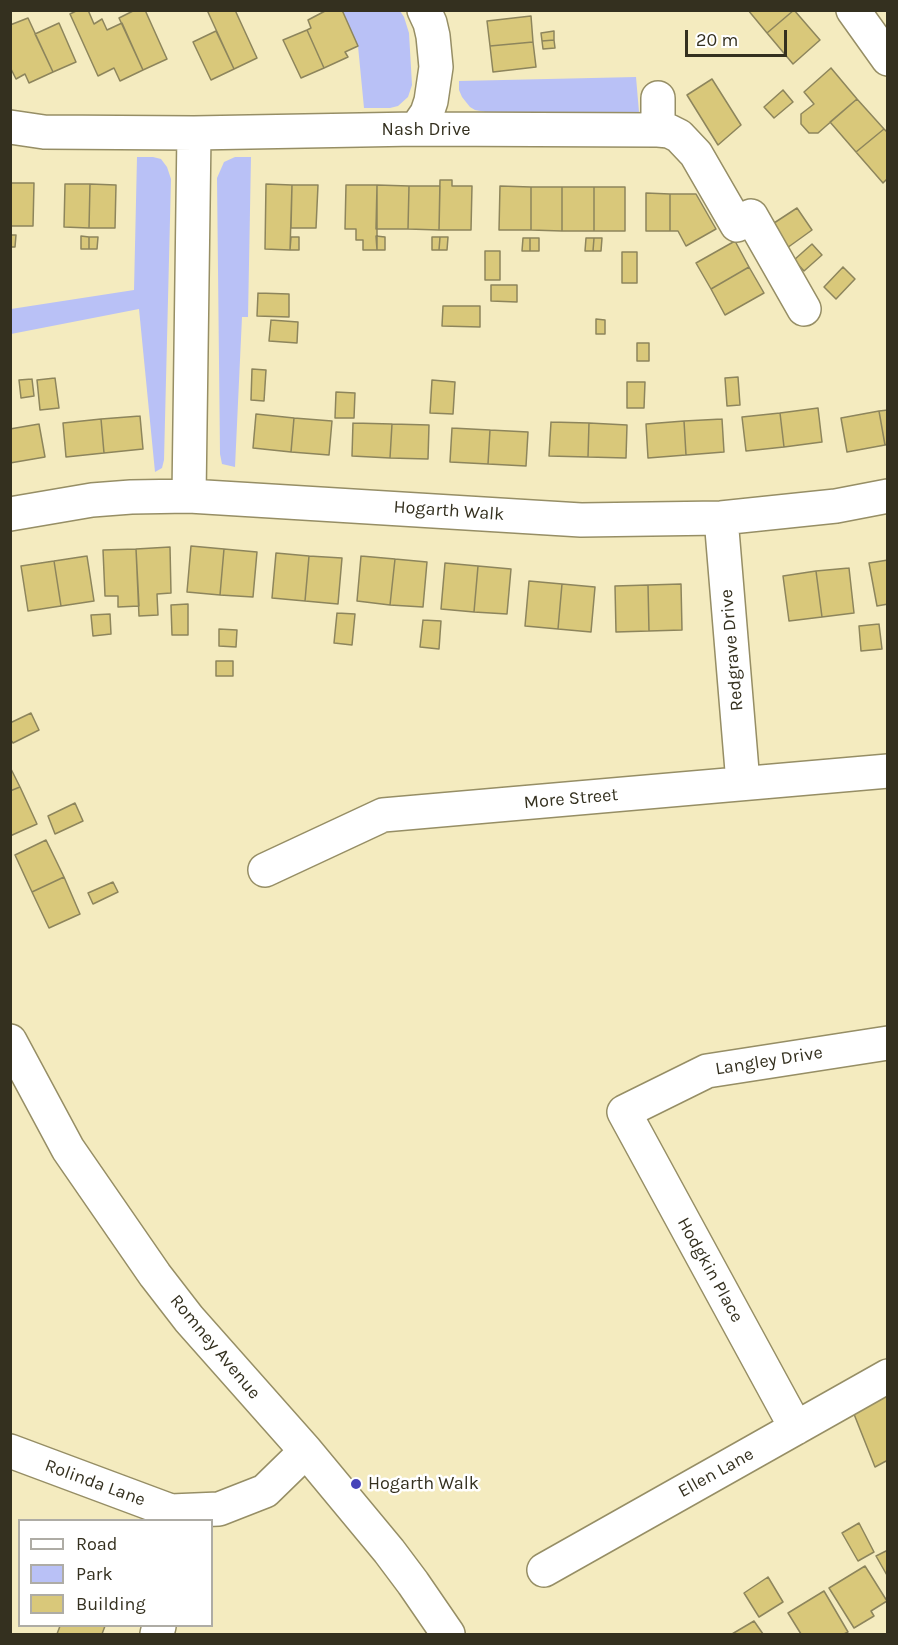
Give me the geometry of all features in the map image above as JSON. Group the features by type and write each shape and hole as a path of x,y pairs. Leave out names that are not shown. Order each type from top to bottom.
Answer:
{"street":[{"path":"416,129 427,113 431,101 436,67 433,36 424,10"},
{"path":"853,10 888,58"},
{"path":"651,130 658,98"},
{"name":"Nash Drive","path":"10,127 44,132 194,133 416,129 669,131 679,136 696,154 732,227 751,216 791,303"},
{"path":"189,496 194,133"},
{"name":"Hogarth Walk","path":"10,514 92,500 189,496 581,520 721,518 826,507 888,496"},
{"name":"Redgrave Drive","path":"721,518 743,783"},
{"name":"More Street","path":"265,870 383,815 888,771"},
{"name":"Romney Avenue","path":"10,1041 68,1149 117,1222 189,1319 306,1451 389,1551 448,1634"},
{"name":"Langley Drive","path":"624,1112 707,1071 888,1043"},
{"name":"Hodgkin Place","path":"624,1112 796,1428"},
{"name":"Ellen Lane","path":"544,1570 888,1376"},
{"name":"Rolinda Lane","path":"10,1451 171,1511 219,1509 265,1491 306,1451"}],"green space":[{"path":"342,11 400,11 404,17 409,33 412,85 408,97 398,106 364,108 358,46"},
{"path":"636,77 639,112 486,112 470,107 459,90 459,81"},
{"path":"137,157 161,159 171,179 164,460 162,468 155,472 139,309 11,334 11,309 134,290"},
{"path":"235,157 251,157 248,317 242,317 235,467 222,464 220,454 217,178 224,162"}],"building":[{"path":"78,10 88,10 94,24 102,19 107,30 122,23 143,70 120,81 114,68 98,76 70,14"},
{"path":"135,10 145,10 167,59 143,70 119,18"},
{"path":"207,10 235,10 257,58 234,69"},
{"path":"327,10 342,10 358,46 345,52 348,57 324,68 307,30 311,28 308,20"},
{"path":"748,10 794,10 767,33"},
{"path":"794,10 820,40 793,64 767,33"},
{"path":"531,16 533,42 490,46 487,21"},
{"path":"28,18 53,72 29,83 25,74 16,79 10,67 10,25"},
{"path":"59,23 76,62 53,72 35,34"},
{"path":"307,30 324,68 301,78 283,40"},
{"path":"216,31 234,69 211,80 193,42"},
{"path":"554,31 554,40 542,41 541,33"},
{"path":"554,40 555,48 543,49 542,41"},
{"path":"533,42 536,67 493,72 490,46"},
{"path":"831,68 857,99 818,133 809,133 801,124 801,114 814,104 804,92"},
{"path":"712,79 741,125 718,145 687,95"},
{"path":"783,90 793,102 774,118 764,107"},
{"path":"857,99 884,129 856,152 830,122"},
{"path":"884,129 888,133 888,178 883,183 856,152"},
{"path":"440,180 452,180 452,186 472,186 471,230 439,230"},
{"path":"10,183 34,183 33,226 10,226"},
{"path":"65,184 90,184 89,228 64,227"},
{"path":"90,184 116,185 115,228 89,228"},
{"path":"266,184 292,185 290,250 265,249"},
{"path":"292,185 318,185 316,228 291,228"},
{"path":"346,185 377,185 377,250 363,250 363,240 356,240 356,229 345,229"},
{"path":"377,185 409,186 408,229 376,229"},
{"path":"409,186 440,186 439,230 408,229"},
{"path":"500,186 531,187 531,230 499,230"},
{"path":"531,187 562,187 562,231 531,230"},
{"path":"562,187 594,187 594,231 562,231"},
{"path":"594,187 625,187 625,231 594,231"},
{"path":"646,193 670,194 670,231 646,231"},
{"path":"670,194 696,194 716,229 686,246 678,231 670,231"},
{"path":"797,208 812,230 787,248 771,225"},
{"path":"10,235 16,235 15,247 10,247"},
{"path":"81,236 89,237 89,249 81,249"},
{"path":"376,236 385,237 385,250 377,250"},
{"path":"89,237 98,237 97,249 89,249"},
{"path":"291,237 299,237 299,250 290,250"},
{"path":"432,237 440,237 439,250 432,250"},
{"path":"440,237 448,237 447,250 439,250"},
{"path":"523,238 530,238 530,251 522,251"},
{"path":"530,238 539,238 539,251 530,251"},
{"path":"586,238 594,238 593,251 585,251"},
{"path":"594,238 602,238 601,251 593,251"},
{"path":"735,241 749,267 711,289 696,263"},
{"path":"812,244 822,255 804,271 794,260"},
{"path":"485,251 500,251 500,280 485,280"},
{"path":"622,252 637,252 637,283 622,283"},
{"path":"749,267 764,293 725,315 711,289"},
{"path":"843,267 855,279 836,299 824,287"},
{"path":"491,285 517,285 517,302 491,301"},
{"path":"258,293 289,294 289,317 257,316"},
{"path":"443,306 480,306 480,327 442,326"},
{"path":"596,319 605,320 605,334 596,334"},
{"path":"271,320 298,322 297,343 269,341"},
{"path":"637,343 649,343 649,361 637,361"},
{"path":"252,369 266,370 264,401 251,400"},
{"path":"738,377 740,405 727,406 725,378"},
{"path":"55,378 59,408 40,410 37,380"},
{"path":"32,379 34,396 21,398 19,380"},
{"path":"432,380 455,382 453,414 430,413"},
{"path":"627,382 645,382 644,408 627,408"},
{"path":"336,392 355,393 354,418 335,418"},
{"path":"818,408 822,442 784,447 780,413"},
{"path":"888,410 888,444 885,445 879,411"},
{"path":"879,411 885,445 847,452 841,418"},
{"path":"780,413 784,447 746,451 742,417"},
{"path":"256,414 294,418 291,452 253,448"},
{"path":"140,416 143,449 104,453 101,419"},
{"path":"294,418 332,421 329,455 291,452"},
{"path":"101,419 104,453 66,457 63,423"},
{"path":"722,419 724,452 686,455 684,421"},
{"path":"684,421 686,455 648,458 646,424"},
{"path":"551,422 589,423 588,457 549,456"},
{"path":"353,423 392,424 390,458 352,456"},
{"path":"589,423 627,425 626,458 588,457"},
{"path":"39,424 45,457 10,463 10,429"},
{"path":"392,424 429,425 428,459 390,458"},
{"path":"452,428 490,430 488,464 450,462"},
{"path":"490,430 528,432 526,466 488,464"},
{"path":"191,546 224,549 220,595 187,592"},
{"path":"170,547 171,593 157,594 158,615 139,616 136,549"},
{"path":"136,549 139,606 118,607 118,596 105,596 103,550"},
{"path":"224,549 257,552 253,597 220,595"},
{"path":"276,553 309,556 305,601 272,598"},
{"path":"87,556 94,601 61,606 54,561"},
{"path":"309,556 342,558 338,604 305,601"},
{"path":"361,556 395,559 390,605 357,601"},
{"path":"395,559 427,562 423,607 390,605"},
{"path":"888,560 888,604 877,606 869,563"},
{"path":"54,561 61,606 28,611 21,566"},
{"path":"445,563 478,566 474,612 441,609"},
{"path":"478,566 511,569 507,614 474,612"},
{"path":"849,568 854,613 822,617 816,571"},
{"path":"816,571 822,617 789,621 783,576"},
{"path":"529,581 562,584 558,629 525,626"},
{"path":"562,584 595,587 591,632 558,629"},
{"path":"681,584 682,630 649,631 648,585"},
{"path":"648,585 649,631 616,632 615,586"},
{"path":"188,604 188,635 172,635 171,605"},
{"path":"337,613 355,614 352,645 334,643"},
{"path":"110,614 111,634 93,636 91,615"},
{"path":"423,620 441,621 439,649 420,647"},
{"path":"879,624 882,649 861,651 859,626"},
{"path":"219,629 237,630 236,647 219,646"},
{"path":"216,661 233,661 233,676 216,676"},
{"path":"31,713 39,730 13,743 10,739 10,723"},
{"path":"10,767 20,787 10,791"},
{"path":"20,787 37,824 10,836 10,791"},
{"path":"75,803 83,821 55,834 48,816"},
{"path":"46,840 64,877 32,892 15,855"},
{"path":"64,877 80,914 49,928 32,892"},
{"path":"113,882 118,892 93,904 88,893"},
{"path":"888,1381 888,1460 875,1467 848,1399"},
{"path":"859,1523 874,1552 858,1561 842,1533"},
{"path":"888,1550 888,1577 876,1556"},
{"path":"865,1566 887,1601 871,1611 874,1616 854,1628 829,1588"},
{"path":"768,1577 783,1602 759,1617 744,1593"},
{"path":"824,1591 848,1632 844,1634 801,1634 788,1613"},
{"path":"754,1621 763,1634 732,1634"},
{"path":"60,1627 105,1627 102,1634 57,1634"}],"place":[{"name":"Hogarth Walk","path":"356,1484"}]}
